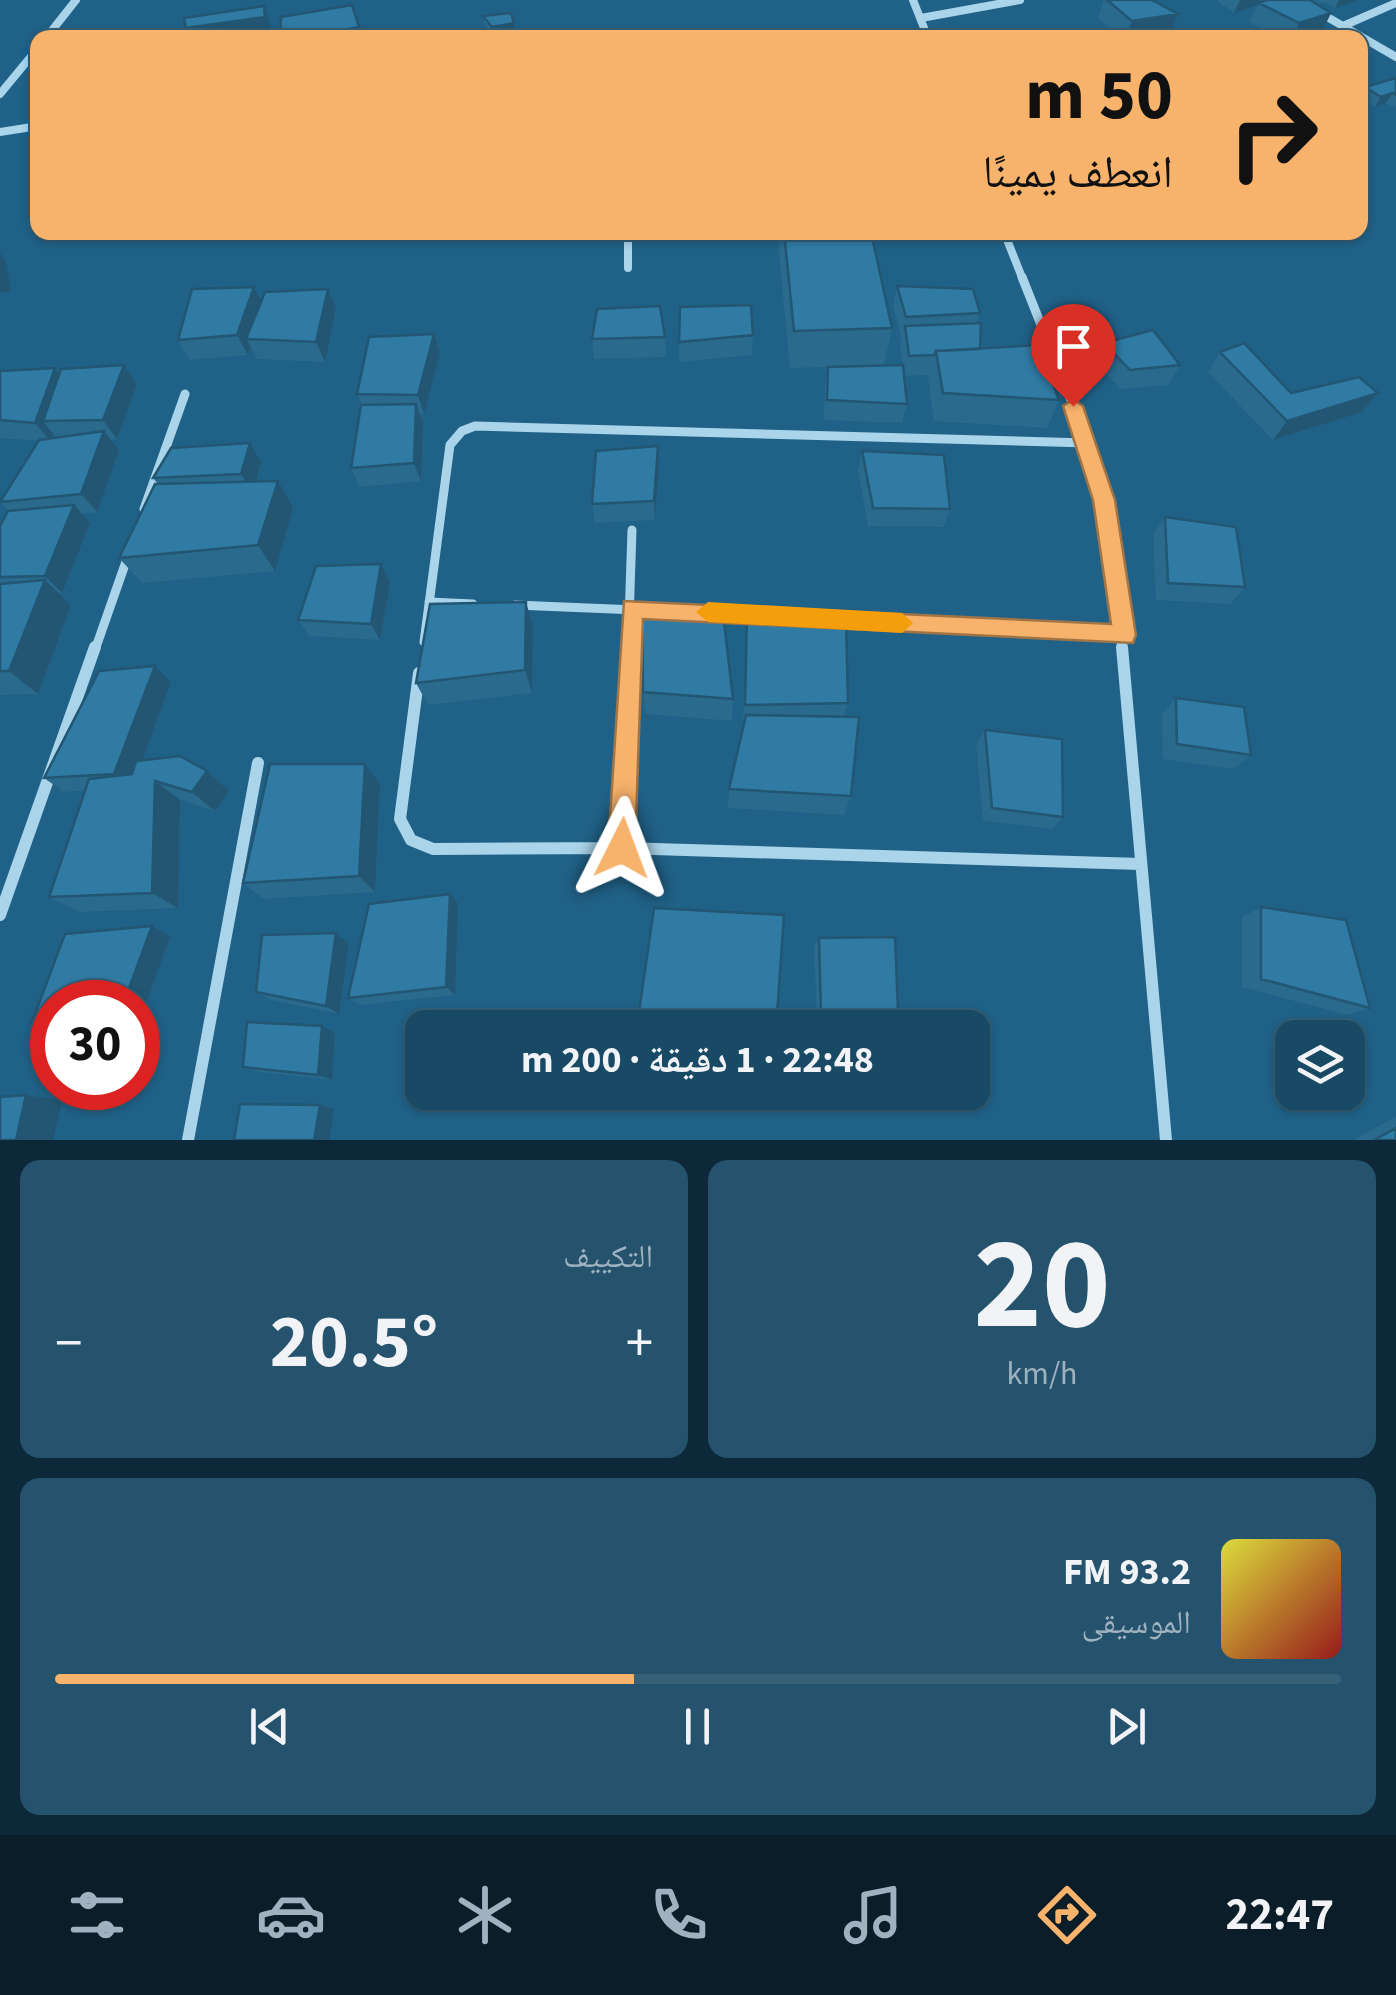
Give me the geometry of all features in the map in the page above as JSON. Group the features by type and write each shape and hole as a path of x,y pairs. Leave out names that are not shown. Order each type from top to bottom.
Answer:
{"street":[{"path":"52,30 76,0"},
{"path":"914,0 925,30"},
{"path":"920,18 1020,0"},
{"path":"1298,0 1349,30"},
{"path":"1342,26 1396,3"},
{"path":"1368,41 1396,57"},
{"path":"0,94 30,58"},
{"path":"0,132 30,127"},
{"path":"628,240 628,268"},
{"path":"1007,240 1088,443 1112,538 1124,635 1166,1140"},
{"path":"139,524 185,394"},
{"path":"1088,443 474,426 462,431 450,445 400,819 411,840 433,849 622,848 1142,864"},
{"path":"622,848 632,530"},
{"path":"0,915 132,543"},
{"path":"429,602 484,604"},
{"path":"503,604 770,616"},
{"path":"829,619 1124,635"},
{"path":"188,1140 258,762"}],"building":[{"path":"1107,0 1152,0 1178,14 1132,21"},
{"path":"1310,0 1331,13 1299,23 1259,3"},
{"path":"352,5 359,27 280,30 281,17"},
{"path":"264,6 265,17 186,28 184,18"},
{"path":"511,13 514,23 492,27 483,16"},
{"path":"1396,78 1396,95 1381,97 1368,86"},
{"path":"785,240 873,240 892,328 794,331"},
{"path":"897,286 973,289 980,313 906,317"},
{"path":"254,287 237,335 178,340 192,289"},
{"path":"328,289 316,342 246,339 265,292"},
{"path":"751,305 753,335 679,342 680,307"},
{"path":"660,306 665,337 592,339 597,309"},
{"path":"981,323 980,349 909,356 905,326"},
{"path":"1153,330 1180,365 1130,370 1104,343"},
{"path":"434,334 418,395 357,394 369,337"},
{"path":"1244,343 1291,393 1359,377 1378,393 1287,421 1220,352"},
{"path":"1038,345 1059,400 943,393 936,351"},
{"path":"124,365 103,420 43,421 61,369"},
{"path":"903,365 907,404 827,400 828,367"},
{"path":"55,368 35,423 0,420 0,371"},
{"path":"416,404 414,463 351,468 361,405"},
{"path":"104,431 81,494 0,502 39,440"},
{"path":"250,443 241,474 153,478 171,448"},
{"path":"658,446 654,501 592,504 596,451"},
{"path":"862,451 944,455 950,509 873,508"},
{"path":"278,481 258,545 119,558 155,484"},
{"path":"74,505 45,576 0,577 0,526 8,511"},
{"path":"1165,517 1236,527 1245,587 1168,583"},
{"path":"381,564 371,624 298,620 316,566"},
{"path":"45,580 9,671 0,671 0,584"},
{"path":"526,602 525,670 416,683 430,604"},
{"path":"642,612 723,613 733,699 643,692"},
{"path":"747,614 846,620 848,703 745,705"},
{"path":"155,666 114,774 44,778 99,671"},
{"path":"1176,698 1244,707 1251,755 1177,744"},
{"path":"746,715 859,717 851,796 729,789"},
{"path":"985,730 1062,739 1063,817 992,808"},
{"path":"180,756 207,771 192,792 155,781 152,893 49,897 89,779 132,774 136,761"},
{"path":"270,764 365,764 359,876 243,883"},
{"path":"450,894 446,987 348,998 369,904"},
{"path":"1261,907 1346,920 1370,1008 1261,979"},
{"path":"654,908 784,915 777,1010 639,1010"},
{"path":"152,926 132,980 48,980 65,934"},
{"path":"336,933 326,1006 256,992 262,935"},
{"path":"895,937 898,1010 821,1010 819,938"},
{"path":"247,1022 322,1026 318,1075 243,1067"},
{"path":"26,1095 16,1140 0,1140 0,1097"},
{"path":"240,1104 320,1105 314,1140 234,1140"},
{"path":"1396,1128 1396,1140 1374,1140"}],"slow traffic":[{"path":"708,612 902,623"}],"route":[{"path":"622,848 632,608 1124,635 1104,500 1073,406"}]}
